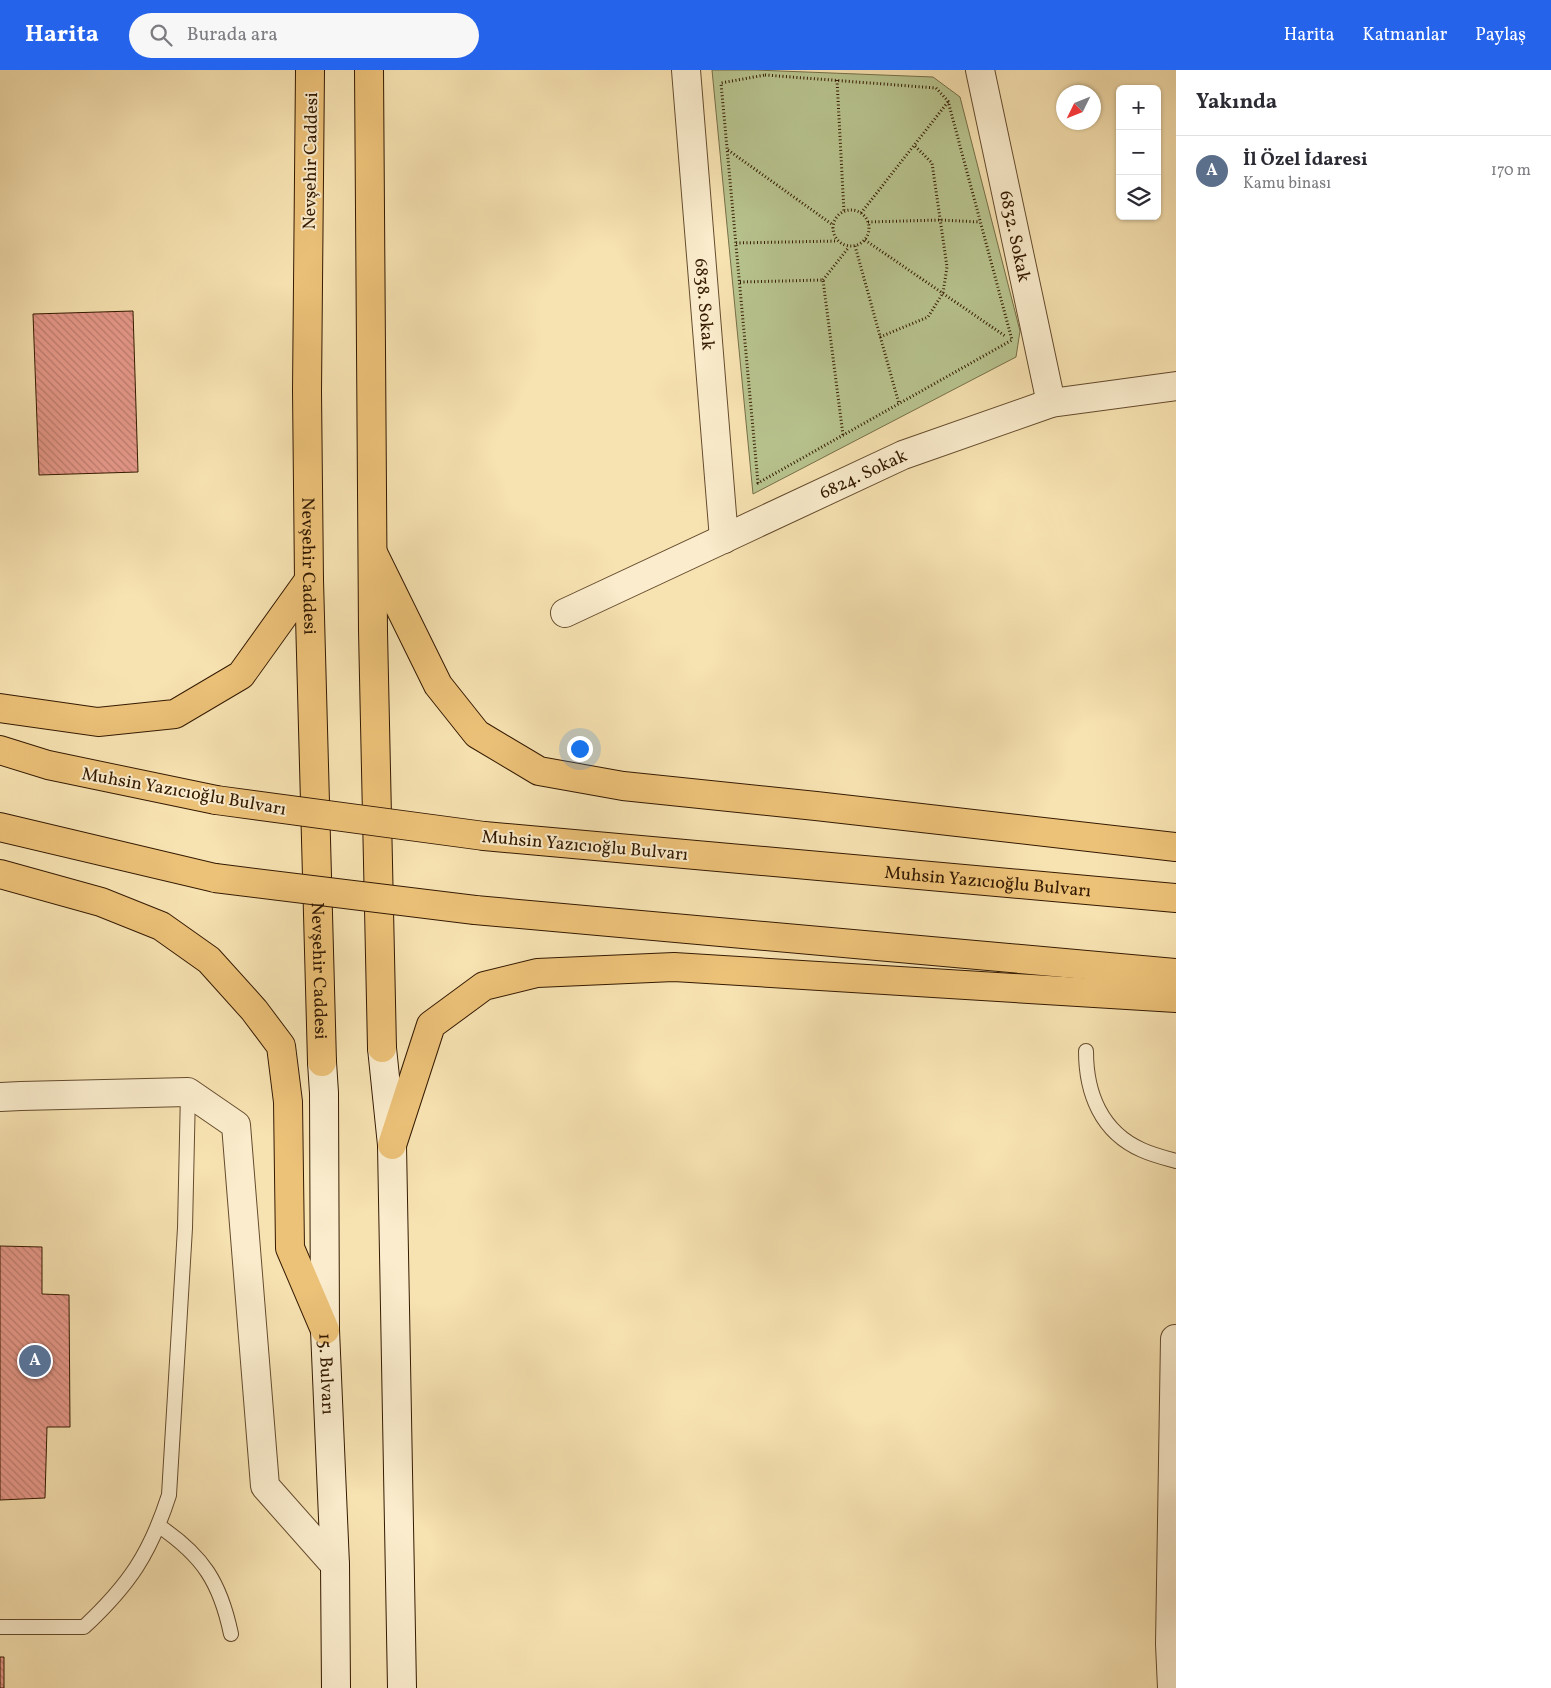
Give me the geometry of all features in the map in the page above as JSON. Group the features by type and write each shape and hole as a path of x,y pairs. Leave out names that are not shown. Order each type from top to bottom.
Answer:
{"main road":[{"name":"Nevşehir Caddesi","path":"310,70 309,580 322,1062"},
{"path":"369,70 373,553 382,1048"},
{"path":"373,553 438,685 477,734 540,771 622,786 1176,847"},
{"path":"0,708 98,722 175,714 241,676 309,580"},
{"name":"Muhsin Yazıcıoğlu Bulvarı","path":"0,750 48,765 216,800 484,836 1176,898"},
{"path":"0,827 214,878 476,910 1176,973"},
{"path":"0,874 101,902 161,926 209,960 254,1010 281,1046 288,1102 290,1248 325,1330"},
{"path":"392,1145 431,1025 484,986 537,974 674,967 1176,998"}],"street":[{"name":"6838. Sokak","path":"686,70 724,539"},
{"name":"6832. Sokak","path":"980,70 1051,403"},
{"name":"6824. Sokak","path":"565,613 903,455 1051,403 1176,386"},
{"path":"382,1048 392,1145 402,1688"},
{"name":"15. Bulvarı","path":"322,1062 324,1093 325,1330 335,1565 336,1688"},
{"path":"0,1098 188,1092 236,1125 266,1486 335,1565"},
{"path":"1172,1688 1170,1644 1174,1516 1175,1339"}],"lane":[{"path":"1086,1051 1089,1087 1096,1105 1105,1120 1128,1142 1142,1150 1176,1161"},
{"path":"0,1627 84,1627 128,1581 146,1554 159,1526 169,1495 185,1228 188,1092"},
{"path":"159,1526 181,1541 200,1560 223,1601 231,1634"}],"path":[{"path":"765,75 936,88 948,101 1012,340 758,483 721,83 765,75"},
{"path":"837,80 844,212"},
{"path":"861,214 948,101"},
{"path":"880,337 928,317 943,293 947,267 932,163 914,145"},
{"path":"727,150 833,225"},
{"path":"850,210 861,214 868,222 868,234 865,240 849,247 838,241 834,236 833,225 835,220 844,212 850,210"},
{"path":"868,222 940,220 980,222"},
{"path":"865,240 1012,340"},
{"path":"736,243 838,241"},
{"path":"855,246 899,404"},
{"path":"843,435 823,280 849,247"},
{"path":"740,282 823,280"}],"green space":[{"path":"712,70 933,77 960,97 1020,331 1016,357 753,494"}],"building":[{"path":"133,311 138,472 39,475 33,314"},
{"path":"0,1246 42,1247 42,1294 69,1295 70,1427 47,1427 45,1498 0,1500"},
{"path":"0,1657 4,1657 4,1688 0,1688"}],"place":[{"name":"İl Özel İdaresi","path":"35,1361"}]}
